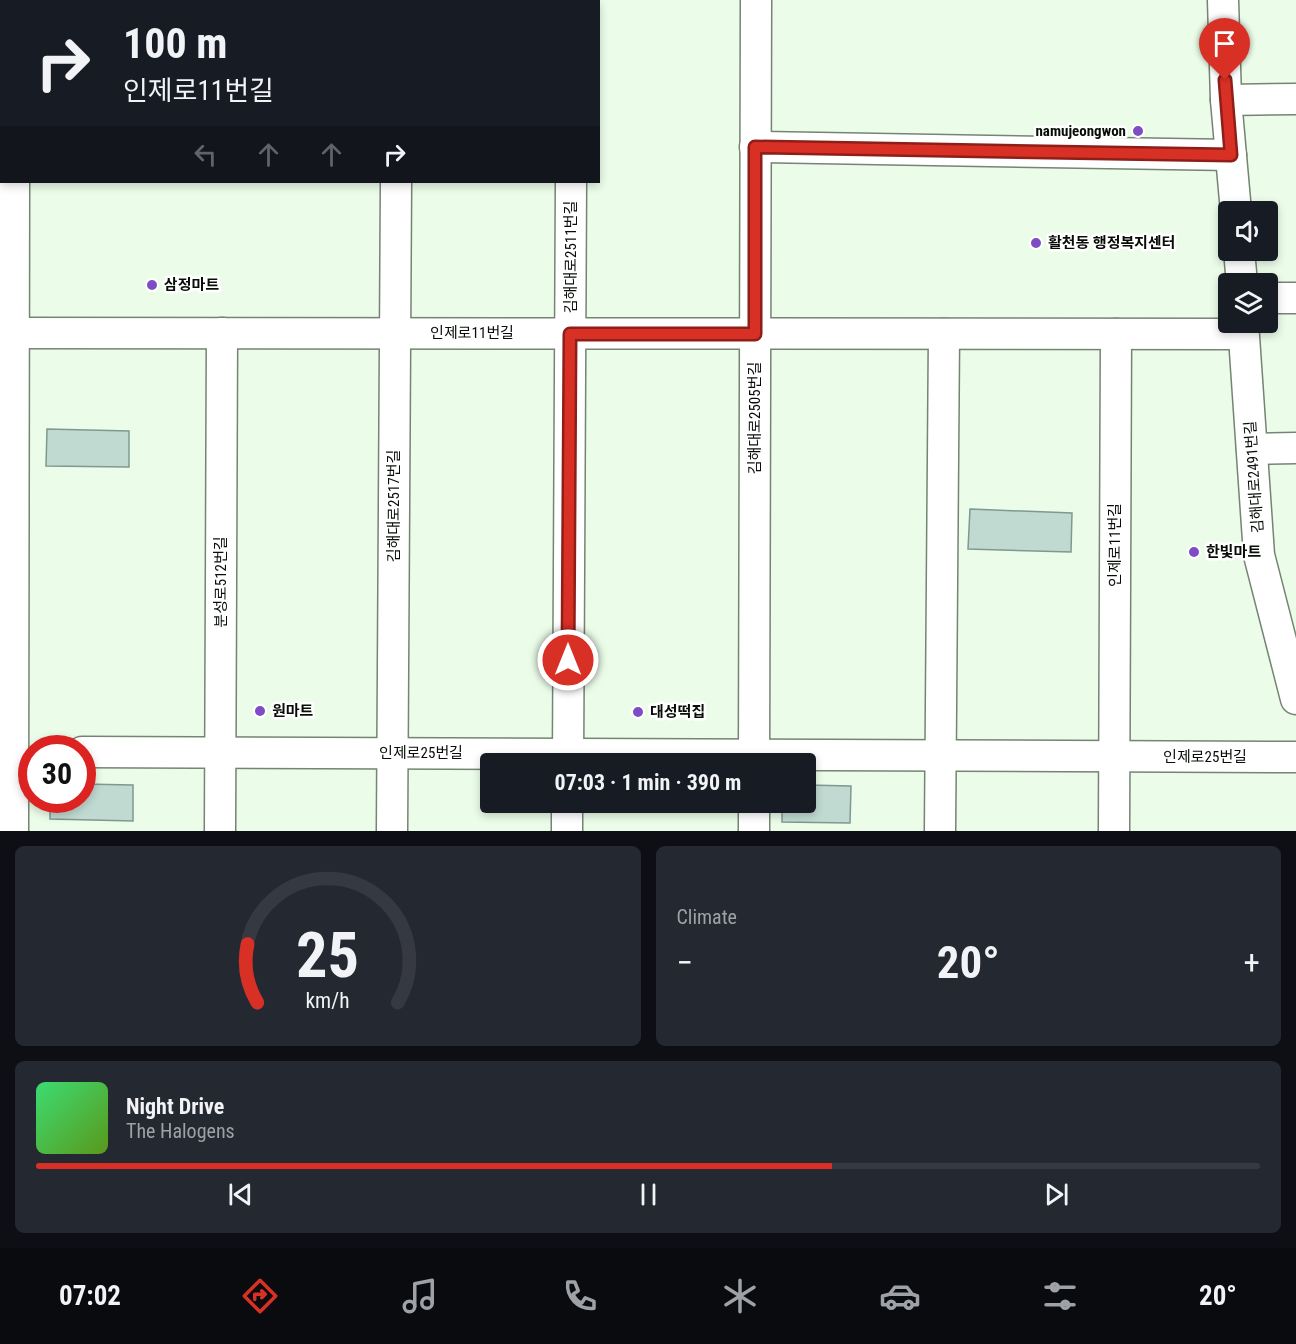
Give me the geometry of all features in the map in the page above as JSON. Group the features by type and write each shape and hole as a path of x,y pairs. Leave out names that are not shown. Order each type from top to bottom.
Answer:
{"street":[{"name":"김해대로2505번길","path":"754,753 756,0"},
{"path":"1223,0 1226,100 1235,201"},
{"path":"1226,100 1296,99"},
{"path":"755,147 1231,155"},
{"path":"12,831 15,752 7,333 14,183"},
{"name":"김해대로2517번길","path":"392,831 396,183"},
{"name":"김해대로2511번길","path":"568,753 571,183"},
{"path":"1278,298 1296,298"},
{"name":"인제로11번길","path":"7,333 1116,334 1218,329"},
{"name":"분성로512번길","path":"220,831 222,333"},
{"name":"김해대로2491번길","path":"1243,333 1259,555 1295,693"},
{"path":"940,831 944,334"},
{"name":"인제로11번길","path":"1114,756 1116,334"},
{"path":"1252,449 1296,448"},
{"name":"인제로25번길","path":"96,752 393,753 480,756"},
{"path":"1114,756 1114,831"},
{"name":"인제로25번길","path":"816,758 1296,757"},
{"path":"567,813 567,831"},
{"path":"754,813 754,831"}],"building":[{"path":"47,429 129,431 129,467 46,466"},
{"path":"970,509 1072,513 1071,552 968,549"},
{"path":"96,784 133,785 133,821 50,819 50,813 96,813"},
{"path":"816,785 851,786 850,823 782,822 782,813 816,813"}],"place":[{"name":"namujeongwon","path":"1138,131"},
{"name":"활천동 행정복지센터","path":"1036,243"},
{"name":"삼정마트","path":"152,285"},
{"name":"한빛마트","path":"1194,552"},
{"name":"원마트","path":"260,711"},
{"name":"대성떡집","path":"638,712"}],"route":[{"path":"568,660 570,334 755,334 755,147 1231,155 1225,80"}]}
